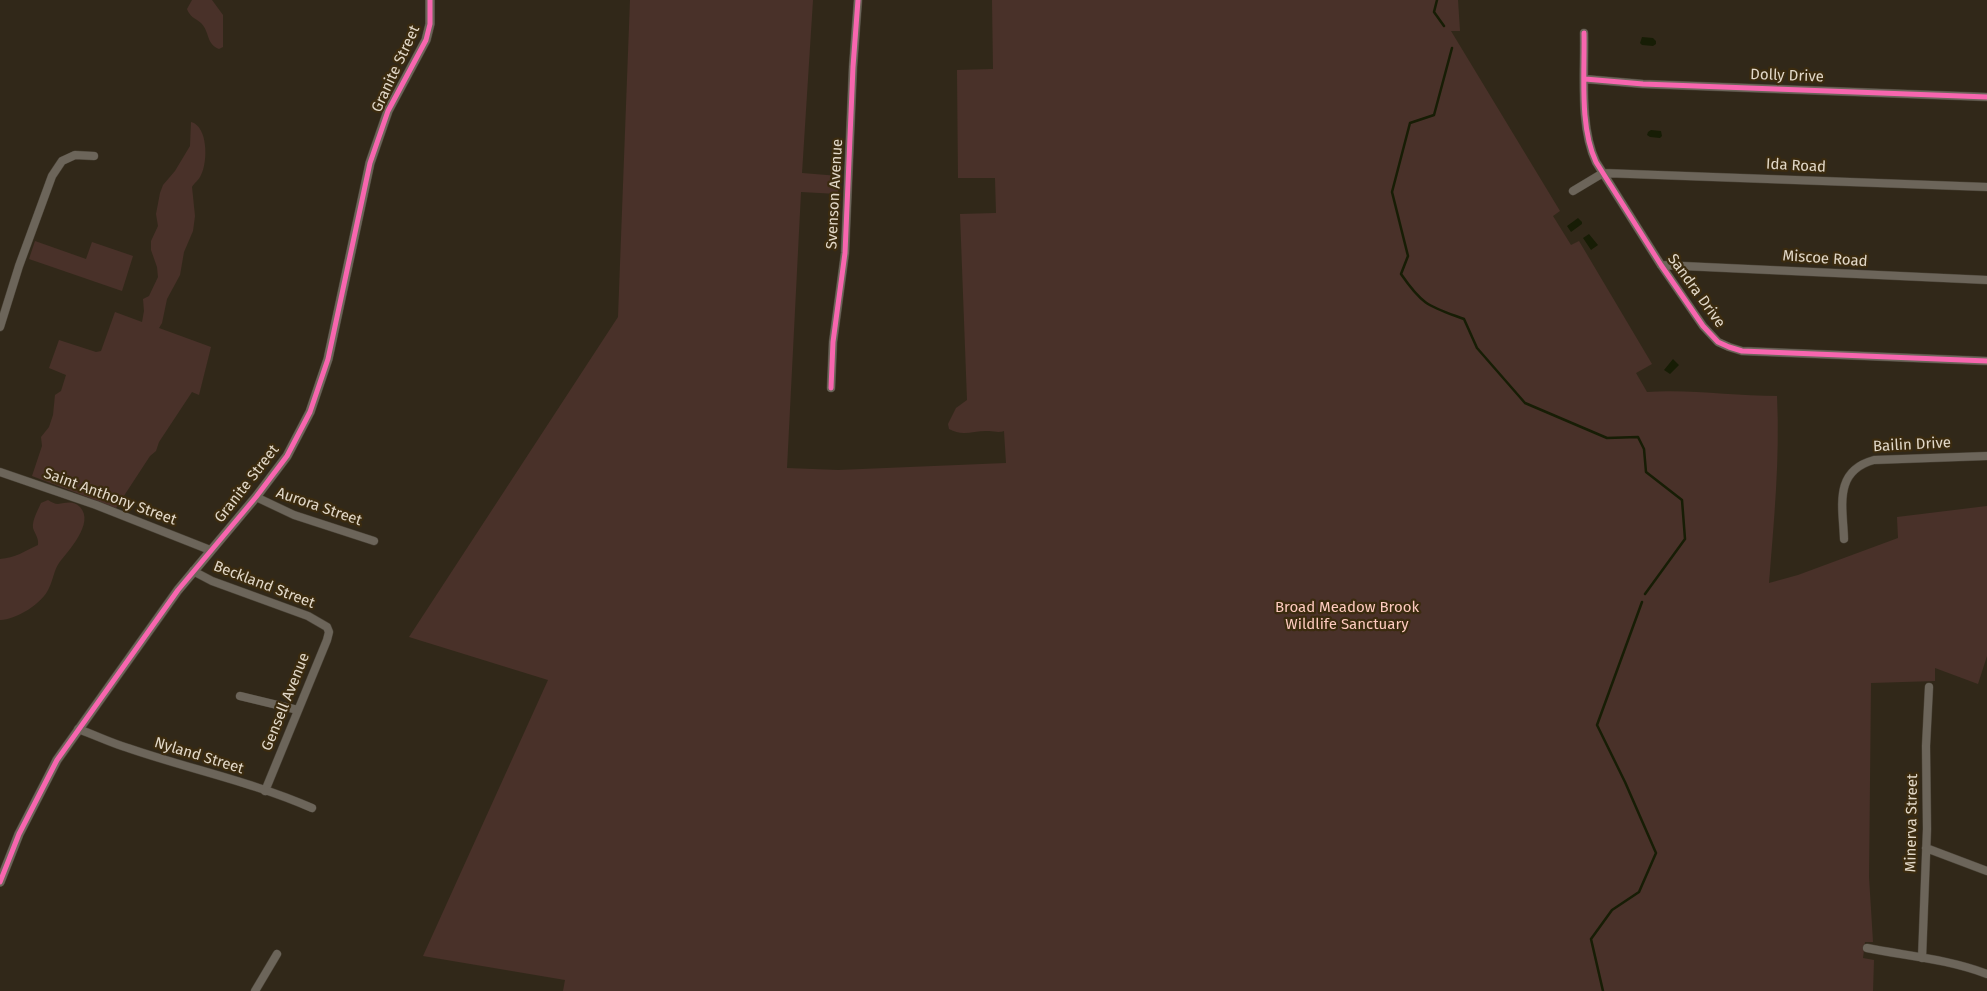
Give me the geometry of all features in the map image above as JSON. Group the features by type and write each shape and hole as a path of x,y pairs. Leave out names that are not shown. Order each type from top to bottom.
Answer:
{"street":[{"name":"Granite Street","path":"0,882 18,834 57,760 193,571 256,497 287,456 301,430 319,389 328,358 370,163 388,111 426,40 430,24 430,0"},
{"name":"Svenson Avenue","path":"831,388 833,342 845,253 853,68 858,0"},
{"name":"Sandra Drive","path":"1584,33 1586,133 1589,147 1603,173 1661,265 1712,337 1735,350 1987,361"},
{"name":"Dolly Drive","path":"1585,80 1643,84 1987,97"},
{"path":"0,327 19,266 52,176 62,161 74,156 94,156"},
{"name":"Ida Road","path":"1603,173 1987,187"},
{"path":"1573,191 1603,173"},
{"name":"Miscoe Road","path":"1661,265 1987,280"},
{"name":"Bailin Drive","path":"1844,540 1844,485 1850,474 1859,465 1874,460 1987,456"},
{"name":"Saint Anthony Street","path":"0,472 96,505 210,550"},
{"name":"Aurora Street","path":"256,497 294,516 374,541"},
{"name":"Beckland Street","path":"193,571 212,581 308,616 324,624"},
{"name":"Gensell Avenue","path":"265,791 327,640 329,632 324,624"},
{"name":"Minerva Street","path":"1922,958 1929,687"},
{"path":"240,696 298,710"},
{"name":"Nyland Street","path":"78,729 126,748 216,774 290,798 312,808"},
{"path":"1926,848 1987,871"},
{"path":"1867,948 1944,960 1987,974"},
{"path":"255,991 277,954"}],"green space":[{"path":"192,0 212,0 223,15 223,47 219,49 212,44 204,26 190,14 187,9"},
{"name":"Broad Meadow Brook Wildlife Sanctuary","path":"630,0 813,0 802,173 839,176 838,194 801,192 787,468 838,470 1006,463 1004,431 959,433 949,429 948,424 956,408 967,400 960,214 996,213 995,178 958,178 957,70 993,69 992,0 1458,0 1460,31 1451,31 1560,211 1553,216 1571,245 1579,241 1652,364 1636,373 1647,392 1679,391 1777,396 1775,513 1769,583 1798,575 1898,538 1897,517 1987,506 1987,656 1978,684 1935,668 1935,681 1871,683 1869,877 1873,942 1865,942 1863,958 1874,960 1873,991 563,991 565,980 423,956 548,680 409,637 618,317"},
{"path":"191,122 201,130 205,145 205,162 200,177 192,187 195,216 193,231 184,252 180,275 167,299 162,323 159,328 211,347 199,395 192,392 159,442 156,451 150,456 116,508 32,476 42,446 41,437 49,427 53,415 55,395 61,391 66,375 49,368 59,340 96,352 101,351 115,312 142,322 144,311 143,299 149,296 158,277 157,267 151,250 151,241 158,226 156,214 160,193 163,185 175,171 190,146"},
{"path":"35,241 86,259 92,242 133,256 122,291 29,259"},
{"path":"48,500 57,504 72,503 80,507 84,514 82,529 74,544 57,566 46,594 35,605 21,614 0,620 0,559 15,556 38,545 33,522 41,503"}],"shaded area":[{"path":"1642,37 1653,38 1656,44 1653,46 1642,45 1640,43"},
{"path":"1651,130 1661,131 1662,136 1660,138 1650,137 1647,135"},
{"path":"1578,218 1582,224 1571,232 1567,226"},
{"path":"1589,234 1598,245 1591,250 1583,238"},
{"path":"1673,359 1679,365 1670,374 1664,370"}],"waterway":[{"path":"1437,0 1434,12 1444,26"},
{"path":"1452,48 1434,115 1410,123 1392,192 1408,256 1401,274 1421,299 1442,311 1464,319 1477,348 1525,403 1607,438 1638,437 1644,449 1646,472 1682,500 1685,539 1645,594"},
{"path":"1603,991 1591,939 1612,910 1639,892 1656,853 1625,782 1597,725 1642,602"}],"cycle path":[{"path":"0,882 19,834 57,760 178,590 256,497 287,456 310,412 328,359 370,163 388,111 426,40 430,24 430,0"},
{"path":"831,388 833,342 845,253 853,67 858,0"},
{"path":"1584,33 1585,116 1587,132 1596,162 1661,265 1703,326 1718,342 1742,351 1987,361"},
{"path":"1585,79 1643,84 1987,97"}]}
